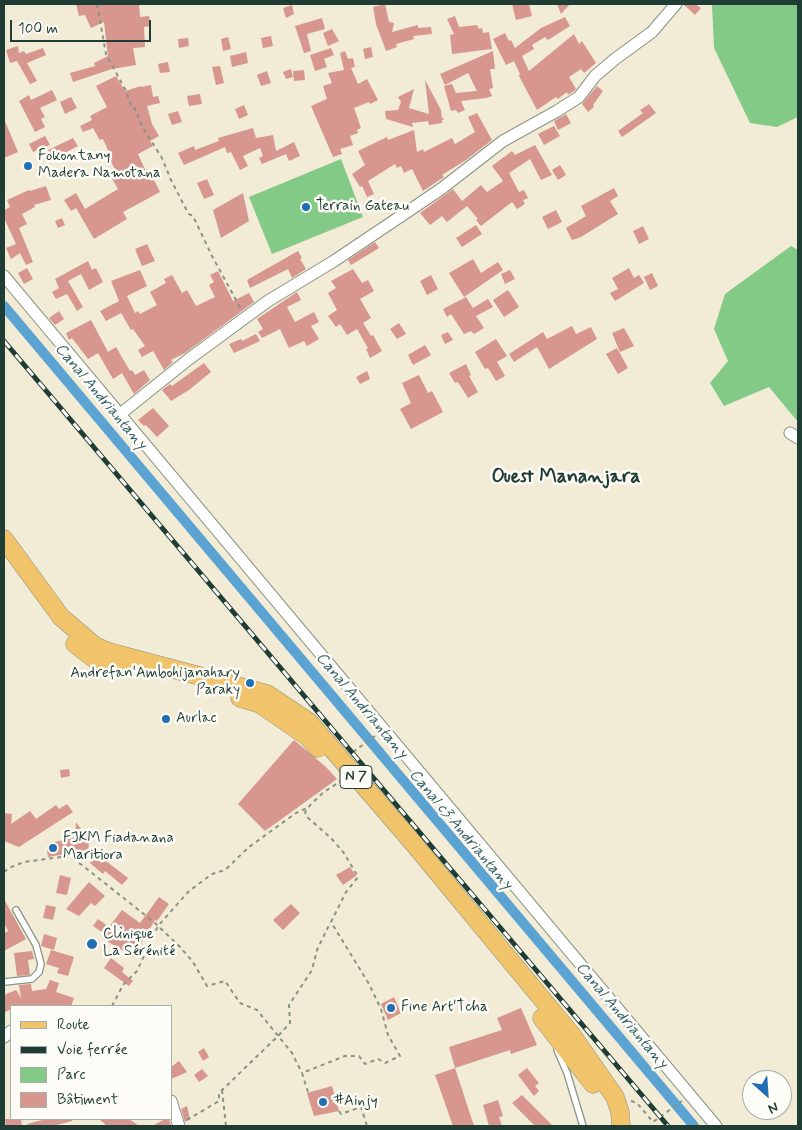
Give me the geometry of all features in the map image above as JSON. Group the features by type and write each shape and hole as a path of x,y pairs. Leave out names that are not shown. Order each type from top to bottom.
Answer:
{"main road":[{"name":"N 7","path":"4,539 60,617 95,646 109,652 267,694 309,722 344,771"},
{"name":"N 7","path":"4,558 58,631 96,660 260,704 308,736 414,844 614,1097 620,1112 621,1126"},
{"name":"N 7","path":"566,1038 598,1090 609,1113 611,1126"}],"street":[{"path":"119,415 188,359 284,290 334,261 426,200 503,141 579,97 595,76 652,32 676,4"},
{"path":"4,276 716,1126"},
{"path":"172,1105 179,1125"}],"lane":[{"path":"4,982 32,979 39,972 42,964 36,945 16,910"},
{"path":"566,1038 557,1050 582,1126"}],"path":[{"path":"97,4 106,54 143,128 162,158 170,180 188,214 193,216 236,302 247,316"},
{"path":"179,1125 220,1100 219,1094 222,1090 290,1023 289,1006 312,970 317,950 346,892 358,877 337,846 307,817 305,812 344,771 352,752 377,734"},
{"path":"113,1005 123,985 136,971 158,926 189,891 212,874 225,870 249,847 296,812 309,807"},
{"path":"4,872 24,862 68,856 82,865 158,926 194,962 207,986 225,981 240,1003 257,1010 292,1053 302,1073 308,1092"},
{"path":"302,1073 345,1056 358,1056 365,1064 378,1059 385,1063 400,1056 388,1035 381,1009 331,922"},
{"path":"222,1090 226,1126"},
{"path":"628,1101 637,1103 653,1122 690,1095"},
{"path":"339,1111 341,1114 361,1107 367,1126"}],"green space":[{"path":"712,4 798,4 798,117 777,127 750,123 714,48"},
{"name":"Terrain Gateau","path":"341,159 363,217 272,254 249,197"},
{"path":"791,246 798,250 798,422 769,387 724,406 710,383 728,361 714,329 725,294"}],"building":[{"path":"76,4 139,4 140,17 149,16 151,26 144,27 145,47 133,48 136,65 112,69 73,82 70,73 95,66 94,63 108,56 104,22 91,28 85,15 79,16"},
{"path":"385,4 389,22 394,23 392,32 418,25 418,28 431,27 432,34 413,36 414,39 396,44 397,47 386,51 376,24 373,7"},
{"path":"512,4 529,4 532,16 516,20"},
{"path":"557,4 570,4 561,14"},
{"path":"683,4 695,4 701,8 695,15"},
{"path":"292,5 294,14 286,18 283,8"},
{"path":"455,16 459,27 477,25 479,29 482,28 483,33 489,32 492,49 452,54 450,35 454,34 447,19"},
{"path":"565,17 570,26 548,40 545,37 532,45 534,49 522,56 529,71 574,34 579,44 582,41 596,63 584,73 581,69 569,77 576,89 574,91 568,95 567,92 558,99 556,97 537,110 519,76 520,74 514,61 506,65 493,39 505,33 515,48 541,28"},
{"path":"322,18 325,29 307,34 311,51 304,53 295,26"},
{"path":"332,29 339,41 328,46 323,33"},
{"path":"271,36 273,46 263,48 261,38"},
{"path":"228,37 231,49 223,51 221,39"},
{"path":"188,38 189,46 179,48 178,39"},
{"path":"18,46 19,53 24,51 26,54 43,48 46,55 27,63 37,81 30,84 17,61 10,63 6,50"},
{"path":"371,47 373,57 365,59 363,49"},
{"path":"331,48 334,55 324,59 327,67 315,71 310,55"},
{"path":"345,51 348,59 353,58 355,67 351,68 358,84 367,79 378,100 354,108 361,128 357,130 358,133 350,136 353,145 340,149 342,154 333,157 311,106 327,99 323,86 332,83 328,73 344,70 340,53"},
{"path":"493,51 495,69 490,69 493,88 489,89 492,96 461,101 465,110 458,113 456,110 451,111 444,86 452,84 456,93 477,91 468,73 445,85 440,74"},
{"path":"246,52 248,63 232,67 230,56"},
{"path":"168,62 170,72 160,73 158,64"},
{"path":"220,66 224,83 216,85 212,67"},
{"path":"291,69 293,77 286,79 283,72"},
{"path":"304,70 305,80 294,81 293,71"},
{"path":"267,71 271,83 261,86 257,75"},
{"path":"116,76 125,91 151,85 153,97 158,96 160,103 147,106 152,124 159,136 150,141 153,146 138,154 146,172 149,170 160,192 123,212 127,219 94,239 76,208 71,211 64,200 76,193 85,209 118,189 110,175 116,171 109,158 111,157 103,139 100,140 93,128 83,132 80,126 92,120 90,116 107,107 96,86"},
{"path":"425,80 441,110 442,118 445,119 442,120 442,123 429,125 428,121 412,123 413,127 386,119 385,111 398,110 401,102 398,97 414,89 409,108 429,114"},
{"path":"597,86 603,91 593,105 594,107 588,112 582,104"},
{"path":"52,90 57,100 40,108 45,117 41,119 45,127 35,132 19,101 29,95 31,100"},
{"path":"200,94 202,104 189,106 187,96"},
{"path":"71,97 77,108 65,114 60,102"},
{"path":"649,104 656,113 622,137 618,131 643,113 640,110"},
{"path":"244,105 248,115 239,119 235,109"},
{"path":"178,111 182,122 172,125 168,114"},
{"path":"477,113 492,140 442,175 444,177 423,191 412,169 404,173 401,166 397,168 395,164 368,181 374,194 367,197 362,186 360,187 352,174 365,165 358,151 387,137 388,140 414,130 417,152 423,149 424,152 452,138 455,144 475,132 468,117"},
{"path":"566,114 571,123 558,130 554,121"},
{"path":"4,119 18,152 4,158"},
{"path":"554,126 560,136 544,145 538,134"},
{"path":"253,128 256,138 273,135 276,151 294,142 300,156 289,161 286,154 262,164 259,158 263,156 260,148 243,156 248,166 240,170 231,152 227,153 225,147 184,165 178,153 194,146 195,150 219,141 218,138"},
{"path":"45,136 50,145 33,152 29,144"},
{"path":"73,138 78,146 53,159 48,150"},
{"path":"535,145 552,175 541,180 530,159 509,173 519,192 524,190 528,198 523,200 525,204 517,209 512,202 481,226 476,220 478,219 467,206 447,222 442,216 430,225 420,213 453,189 462,201 481,185 487,192 503,181 492,166 512,151 515,155"},
{"path":"560,165 566,175 558,180 552,170"},
{"path":"207,179 214,195 204,199 197,183"},
{"path":"46,186 51,200 34,205 35,207 22,214 27,224 19,228 33,262 26,265 20,253 11,259 6,248 16,244 4,218 4,210 10,207 7,200 29,190"},
{"path":"614,188 618,196 610,201 618,214 581,237 572,240 566,228 586,216 581,206"},
{"path":"243,193 249,221 221,238 213,210"},
{"path":"556,210 562,222 548,229 542,217"},
{"path":"62,218 65,225 58,228 55,221"},
{"path":"476,225 482,234 462,247 456,238"},
{"path":"643,226 649,239 639,244 633,231"},
{"path":"375,242 379,248 351,265 348,260"},
{"path":"147,244 155,261 142,266 135,249"},
{"path":"298,251 306,269 292,278 288,269 250,288 247,280"},
{"path":"473,259 481,273 498,262 503,270 464,297 449,273"},
{"path":"88,261 92,270 96,268 103,282 89,290 81,274 68,281 83,307 77,311 67,294 56,299 52,292 59,288 55,279"},
{"path":"27,268 33,279 24,284 18,273"},
{"path":"629,268 634,278 639,275 644,283 615,301 610,293 618,289 612,278"},
{"path":"353,269 362,283 368,280 374,291 360,299 371,318 363,323 371,336 373,335 382,351 370,358 366,349 368,348 357,329 347,335 340,324 336,327 328,316 337,310 328,293 336,288 331,281"},
{"path":"140,270 147,286 127,296 135,313 138,311 140,314 157,305 150,292 166,283 164,279 172,275 182,293 187,290 196,306 215,297 209,285 214,282 210,275 218,271 233,301 249,293 254,302 185,353 171,360 173,362 164,370 153,351 142,357 138,350 145,346 133,329 131,330 121,313 106,321 100,311 119,301 111,281"},
{"path":"510,270 515,279 505,284 501,274"},
{"path":"652,273 658,286 650,290 644,277"},
{"path":"431,275 438,289 427,295 420,281"},
{"path":"508,290 519,307 504,317 493,300"},
{"path":"297,292 301,300 287,307 295,322 314,312 319,322 311,326 319,339 307,346 304,341 289,348 280,329 262,338 258,332 263,329 257,319"},
{"path":"466,297 473,308 488,299 493,307 476,316 484,328 474,334 471,331 464,334 451,314 447,317 443,309"},
{"path":"59,311 64,319 55,325 49,318"},
{"path":"91,320 108,352 116,347 130,371 132,370 135,375 144,370 150,380 134,394 122,373 113,379 98,353 88,359 72,338 69,340 66,333"},
{"path":"399,323 406,334 397,339 390,329"},
{"path":"572,326 576,334 591,327 597,339 549,369 537,347 514,362 509,354 543,332 547,339"},
{"path":"624,328 634,346 620,352 612,333"},
{"path":"448,332 453,340 445,344 441,335"},
{"path":"256,334 260,341 234,353 229,344 241,339 242,341"},
{"path":"496,339 507,356 497,362 505,376 496,381 488,368 485,369 475,352"},
{"path":"425,345 431,355 413,365 408,355"},
{"path":"617,348 628,368 618,374 606,354"},
{"path":"204,363 211,372 189,390 171,401 162,390 170,384 172,386"},
{"path":"466,364 471,375 469,376 478,392 468,398 458,382 455,383 449,373"},
{"path":"367,371 370,379 360,384 356,377"},
{"path":"419,375 428,393 432,391 443,412 411,429 400,409 411,403 402,383"},
{"path":"153,408 169,426 157,437 146,425 144,426 138,420"},
{"path":"294,740 337,779 265,831 238,804"},
{"path":"69,769 70,776 61,778 60,770"},
{"path":"67,804 73,812 19,847 4,841 4,813 12,814 11,824 30,811 36,819 56,805 59,809"},
{"path":"76,822 89,840 88,855 75,858 72,853 48,857 47,850 51,843 75,837"},
{"path":"96,855 105,856 106,861 128,878 122,885 105,871 103,874 90,863"},
{"path":"350,867 356,876 343,885 336,875"},
{"path":"60,875 71,878 67,895 56,893"},
{"path":"89,882 105,896 95,906 91,903 79,916 66,909"},
{"path":"159,897 169,904 157,921 155,920 133,957 102,938 105,934 93,926 98,919 109,927 122,910 140,923"},
{"path":"4,899 26,939 4,951 4,933 8,931 4,923"},
{"path":"291,904 300,913 283,930 273,920"},
{"path":"46,905 56,907 53,920 43,918"},
{"path":"44,934 57,938 54,950 41,946"},
{"path":"51,950 74,957 68,976 57,973 59,968 46,964"},
{"path":"32,951 34,959 28,960 30,975 17,976 14,953"},
{"path":"111,958 124,968 122,972 133,981 129,986 104,968"},
{"path":"50,980 59,983 56,992 74,998 71,1005 10,1005 10,1010 4,1013 4,995 16,990 21,998 19,985 31,984 32,991 46,989"},
{"name":"Fine Art'Tcha","path":"394,997 401,1013 388,1020 381,1004"},
{"path":"521,1008 537,1045 511,1054 510,1050 455,1068 449,1047 502,1030 497,1018"},
{"path":"204,1048 209,1057 203,1061 198,1052"},
{"path":"179,1061 187,1072 172,1079 172,1066"},
{"path":"455,1068 474,1126 453,1126 435,1075"},
{"path":"527,1068 539,1083 535,1086 539,1091 534,1096 518,1075"},
{"path":"202,1069 208,1076 199,1082 194,1075"},
{"name":"#Ainjy","path":"332,1086 339,1111 314,1116 307,1093"},
{"path":"522,1095 553,1126 535,1126 512,1103"},
{"path":"498,1100 503,1116 499,1117 502,1126 489,1126 483,1105"},
{"path":"187,1106 190,1119 185,1122 181,1109"},
{"path":"5,1119 21,1120 22,1126 6,1126"},
{"path":"42,1120 72,1120 53,1126 28,1126 27,1124"},
{"path":"100,1120 130,1120 139,1126 107,1126"},
{"path":"163,1120 169,1120 171,1126 152,1126"}],"waterway":[{"name":"Canal c3 Andriantany","path":"4,306 694,1126"},
{"name":"Canal c3 Andriantany","path":"210,551 691,1126"}],"railway":[{"path":"4,341 668,1126"}],"place":[{"name":"Fokontany Madera Namotana","path":"28,166"},
{"name":"Terrain Gateau","path":"306,207"},
{"name":"Andrefan'Ambohijanahary Paraky","path":"250,683"},
{"name":"Aurlac","path":"166,719"},
{"name":"FJKM Fiadanana Maritiora","path":"53,848"},
{"name":"Clinique La Sérénité","path":"92,944"},
{"name":"Fine Art'Tcha","path":"391,1008"},
{"name":"#Ainjy","path":"323,1102"}],"district":[{"name":"Ouest Mananjara","path":"566,478"}],"water label":[{"name":"Canal Andriantany","path":"100,397"},
{"name":"Canal Andriantany","path":"361,706"},
{"name":"Canal Andriantany","path":"621,1016"}]}
